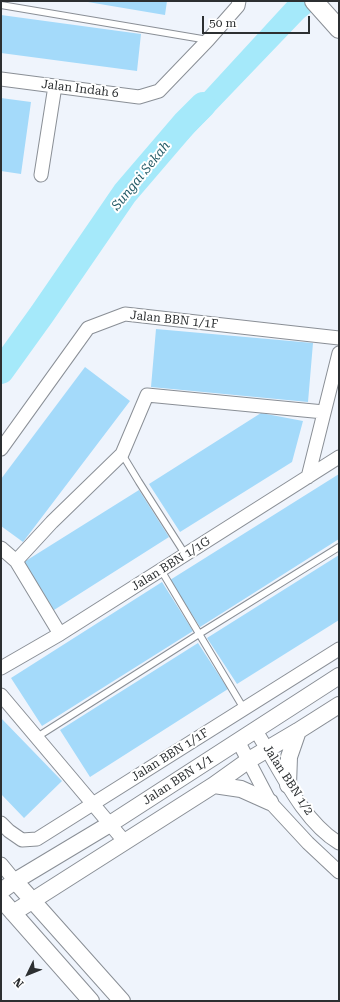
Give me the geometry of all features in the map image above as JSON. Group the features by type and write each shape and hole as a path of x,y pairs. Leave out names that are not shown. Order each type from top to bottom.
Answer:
{"main road":[{"path":"314,1 336,26"}],"street":[{"path":"208,40 238,6 239,1"},
{"name":"Jalan Indah 6","path":"1,79 139,97 159,91 208,40"},
{"path":"41,175 55,86"},
{"name":"Jalan BBN 1/1F","path":"1,449 88,328 125,314 339,338"},
{"path":"308,477 339,353"},
{"path":"16,561 52,522 122,454 147,395 324,412"},
{"name":"Jalan BBN 1/1G","path":"1,668 60,634 339,457"},
{"path":"1,548 16,561 60,634"},
{"name":"Jalan BBN 1/1F","path":"1,823 22,840 37,839 339,649"},
{"name":"Jalan BBN 1/1","path":"1,892 15,881 110,824 339,676"},
{"path":"1,695 125,842"},
{"name":"Jalan BBN 1/1","path":"13,913 214,785 249,760 339,705"},
{"name":"Jalan BBN 1/2","path":"256,730 288,785 309,815 332,839 339,843"},
{"path":"288,785 289,757 298,731"},
{"name":"Jalan BBN 1/2","path":"238,741 270,802 308,843 339,872"},
{"path":"214,785 241,789 270,802"},
{"path":"1,864 122,1001"},
{"path":"1,899 91,1001"}],"lane":[{"path":"1,5 208,40"},
{"path":"122,454 185,554"},
{"path":"36,737 339,547"},
{"path":"161,570 244,708"}],"water":[{"path":"288,1 325,1 304,18 186,141 173,126"}],"building":[{"path":"82,1 167,1 165,15"},
{"path":"1,15 141,34 137,71 1,53"},
{"path":"1,98 31,102 21,174 1,171"},
{"path":"156,329 313,343 308,402 151,387"},
{"path":"85,367 130,401 23,542 1,526 1,479"},
{"path":"261,413 303,421 292,462 180,532 149,484"},
{"path":"339,474 339,539 200,627 170,580"},
{"path":"139,490 169,537 54,610 24,562"},
{"path":"339,555 339,620 237,684 207,638"},
{"path":"162,582 193,631 42,726 11,678"},
{"path":"198,643 228,689 90,777 60,730"},
{"path":"1,718 62,781 24,818 1,794"}],"waterway":[{"name":"Sungai Sekah","path":"1,371 125,193 185,123 203,105"}]}
